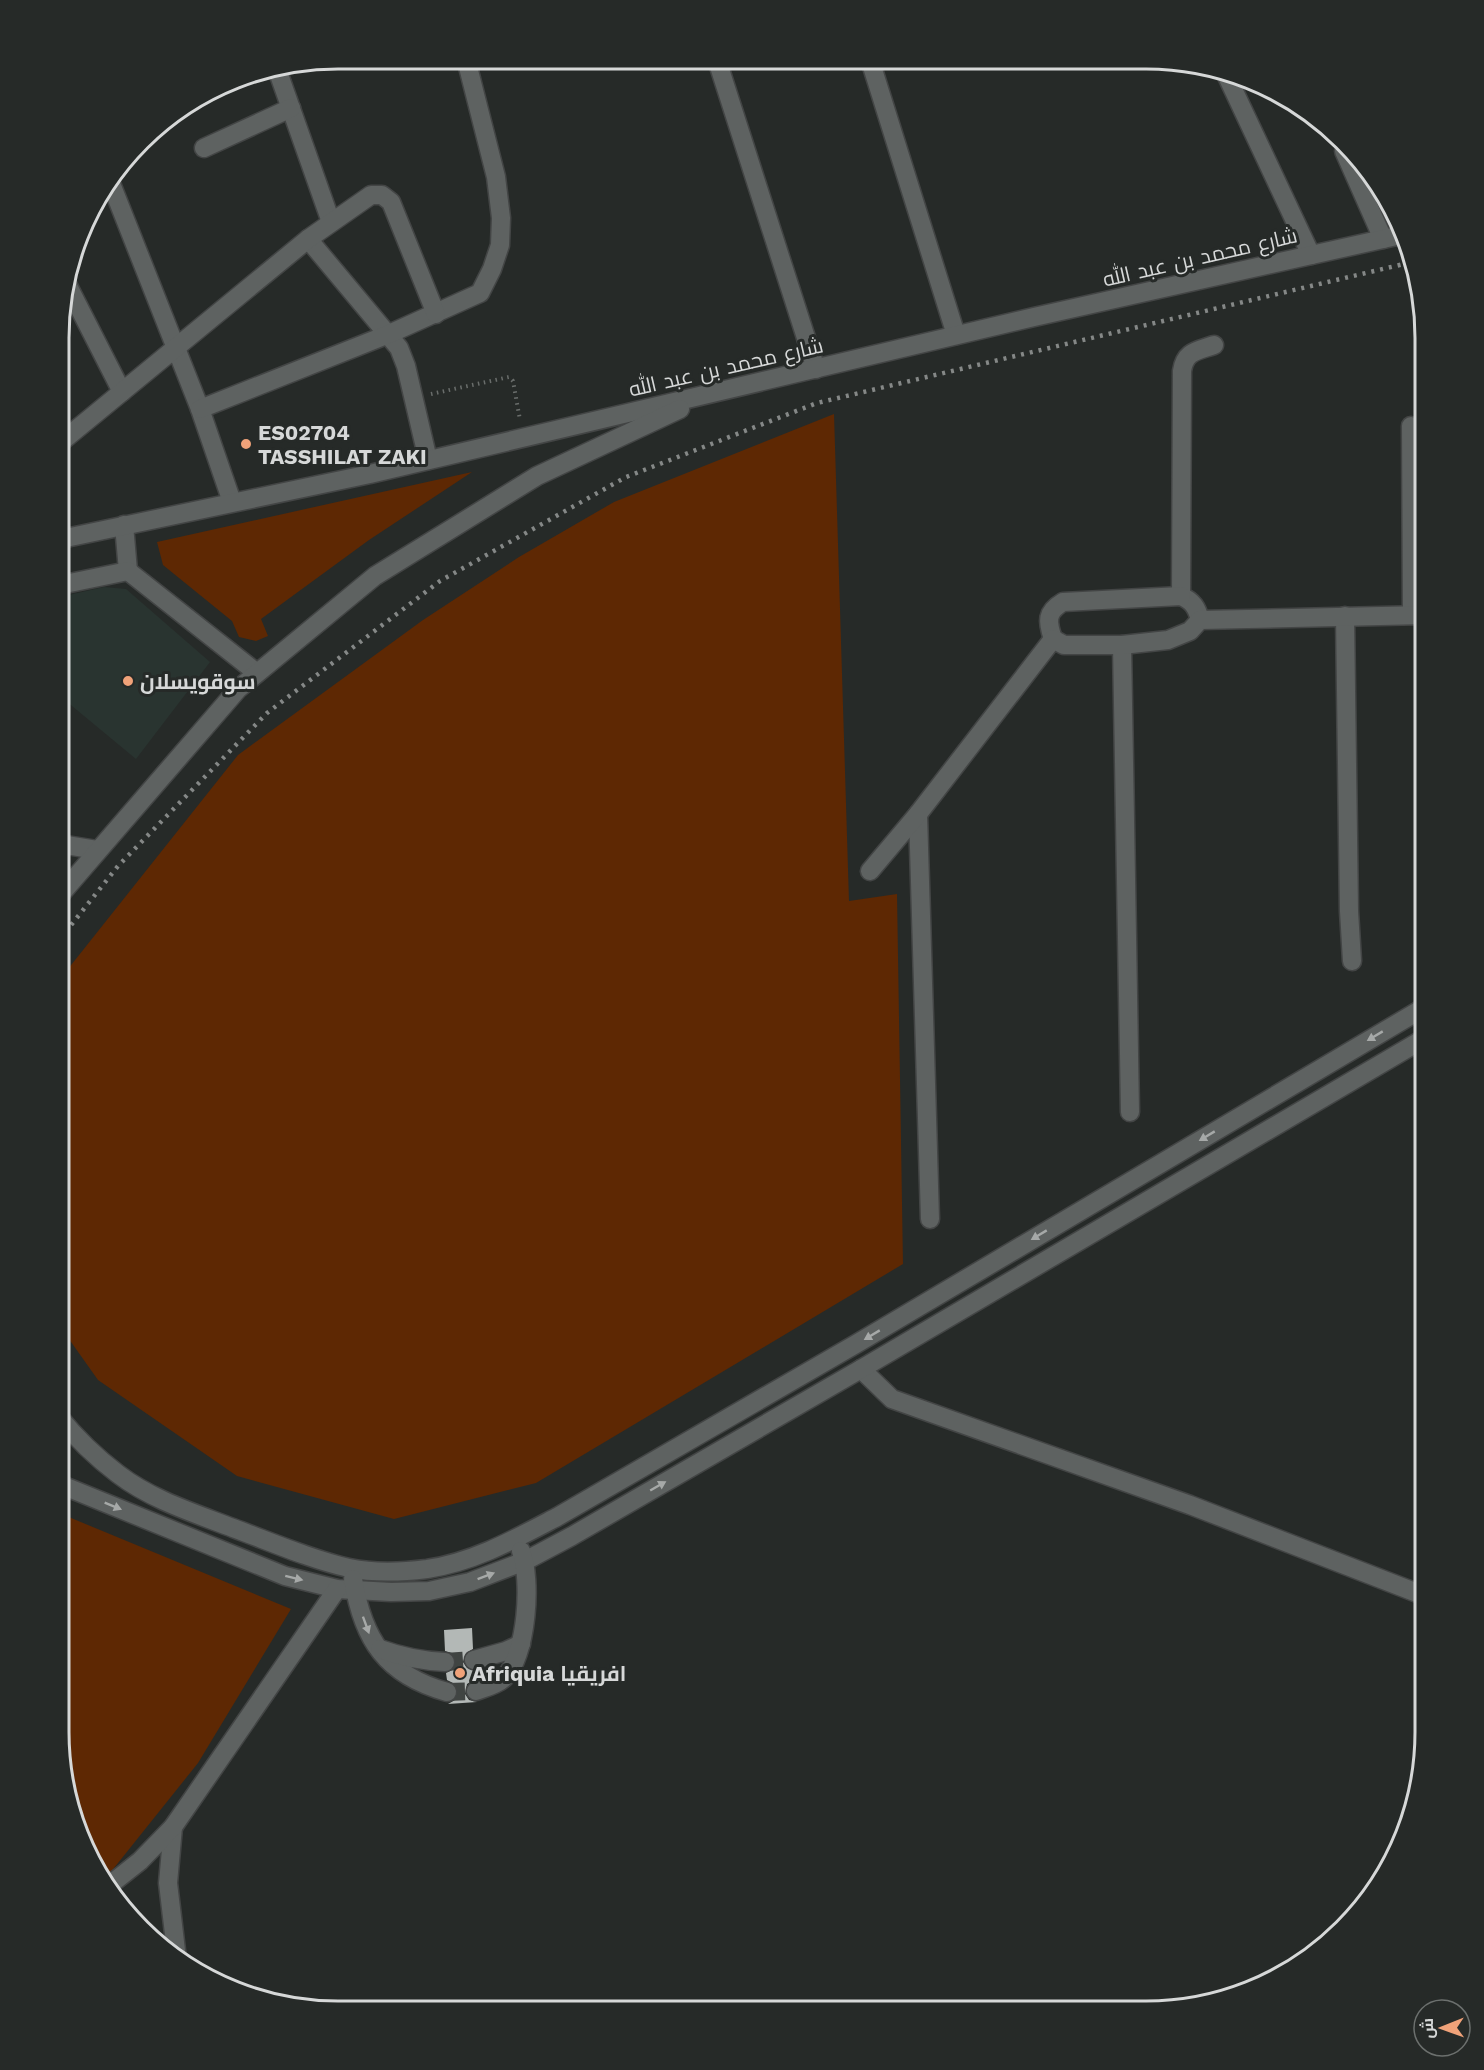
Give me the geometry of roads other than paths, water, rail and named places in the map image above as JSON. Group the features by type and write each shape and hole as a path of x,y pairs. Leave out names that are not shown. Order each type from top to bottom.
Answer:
{"street":[{"path":"200,409 389,334 480,293 492,269 500,245 501,218 496,177 469,69"},
{"path":"720,69 816,369"},
{"path":"873,69 956,335"},
{"path":"279,76 331,222"},
{"path":"1230,82 1311,255"},
{"path":"204,148 291,108"},
{"path":"1349,162 1383,239"},
{"path":"114,190 200,409 232,502"},
{"path":"69,435 308,239 371,195 382,195 391,202 436,314"},
{"name":"شارع محمد بن عبد الله","path":"69,537 428,460 956,335 1395,236"},
{"path":"308,239 399,348 406,366 428,460"},
{"path":"71,308 122,392"},
{"path":"1181,596 1182,371 1184,361 1190,354 1214,345"},
{"path":"69,884 238,689 375,576 537,476 715,393"},
{"path":"1411,426 1415,520"},
{"path":"124,525 128,571 257,673"},
{"path":"69,583 128,571"},
{"path":"1200,621 1198,610 1191,600 1181,596 1063,602 1054,607 1049,617 1049,628 1053,639 1064,645 1122,645 1174,638 1190,631 1200,621 1415,615"},
{"path":"1345,616 1349,911 1352,961"},
{"path":"870,872 918,814 1053,639"},
{"path":"1122,645 1130,1112"},
{"path":"918,814 930,1219"},
{"path":"69,845 97,850"},
{"path":"69,1428 119,1475 160,1499 296,1552 351,1568 415,1569 462,1562 517,1539 557,1517 856,1344 1415,1013"},
{"path":"69,1488 285,1576 346,1589 390,1592 429,1592 470,1582 525,1561 572,1536 861,1370 1415,1044"},
{"path":"861,1370 892,1399 1190,1505 1415,1592"},
{"path":"476,1691 496,1684 504,1677 513,1667 521,1644 526,1617 525,1561 517,1539"},
{"path":"114,1881 140,1860 173,1827 346,1589 351,1568"},
{"path":"346,1589 376,1647 389,1663 406,1676 426,1686 447,1692"},
{"path":"474,1660 521,1644"},
{"path":"376,1647 398,1656 446,1662"},
{"path":"173,1827 168,1883 175,1946"}],"tunnel":[{"path":"445,1662 474,1660"},
{"path":"447,1692 476,1691"}],"railway":[{"path":"69,928 118,866 267,713 440,581 626,477 817,403 1404,264"}],"place":[{"name":"ES02704 TASSHILAT ZAKI","path":"246,444"},
{"name":"سوقويسلان","path":"128,681"},
{"name":"Afriquia افريقيا","path":"460,1673"}]}
